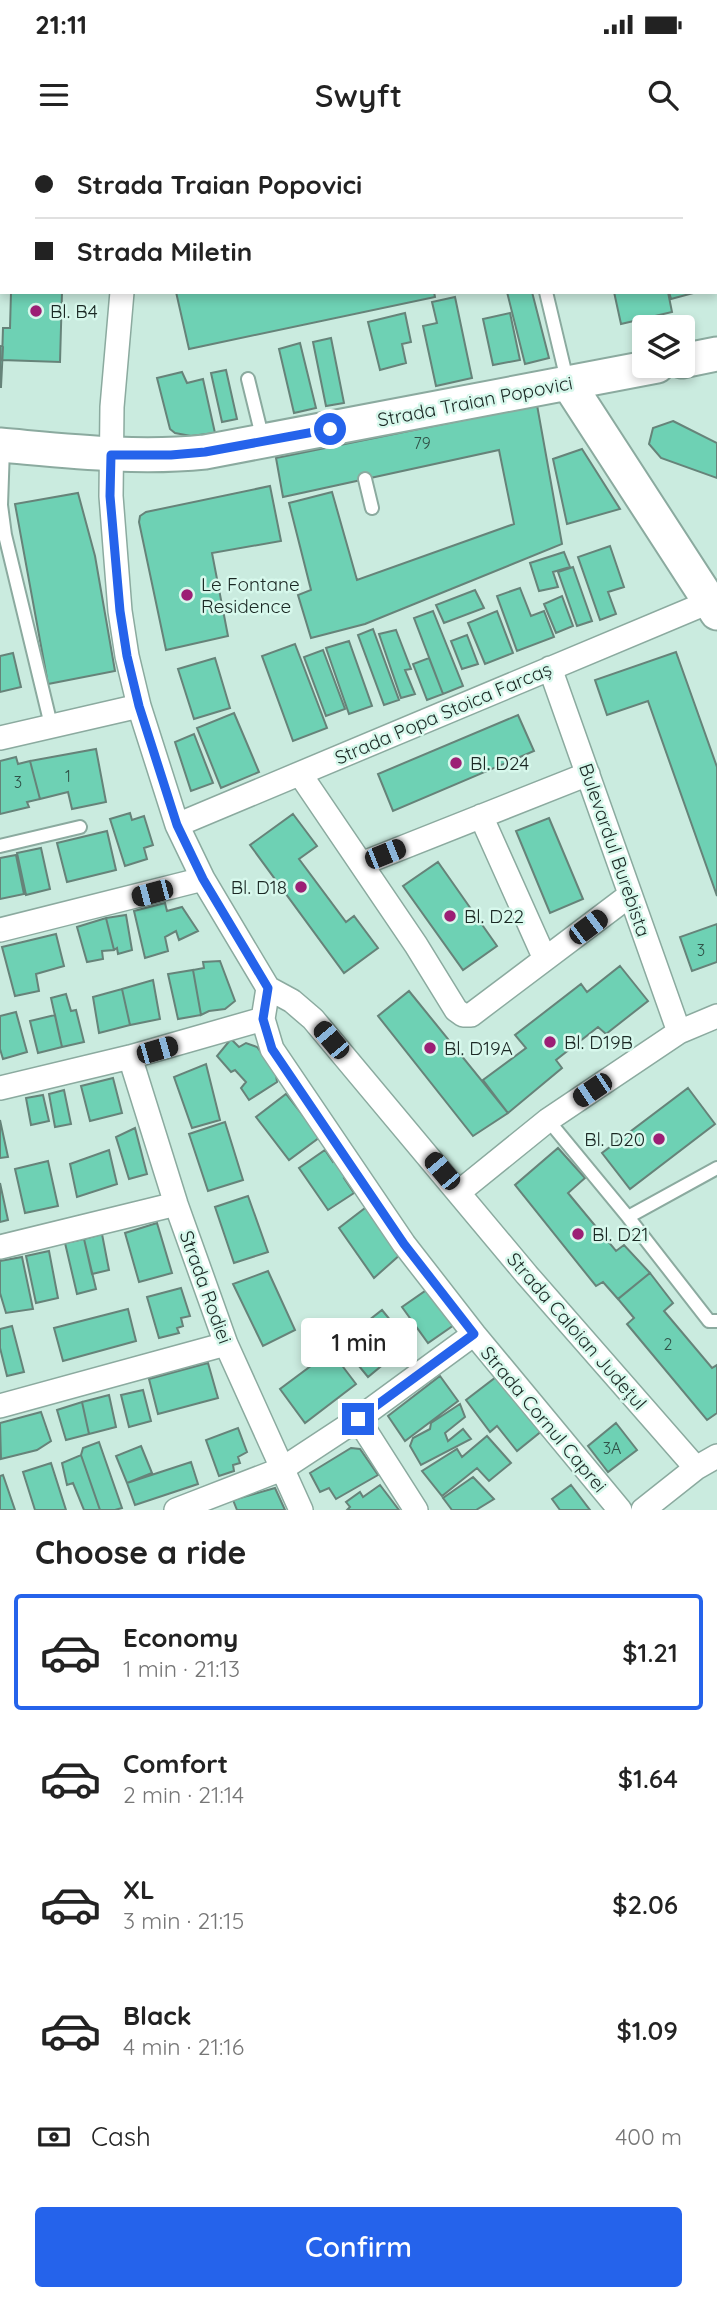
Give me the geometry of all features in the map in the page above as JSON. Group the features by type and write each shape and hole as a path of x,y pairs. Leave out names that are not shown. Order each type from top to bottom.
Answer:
{"street":[{"name":"Strada Caloian Județul","path":"122,294 112,407 110,496 120,611 139,706 177,825 203,879 268,988 292,1001 313,1019 527,1275 696,1468"},
{"path":"695,358 717,354"},
{"name":"Strada Traian Popovici","path":"2,445 111,455 182,454 353,429 632,371"},
{"path":"568,383 713,608"},
{"name":"Strada Popa Stoica Farcaș","path":"177,825 550,668 713,608"},
{"name":"Bulevardul Burebista","path":"550,668 679,1032"},
{"path":"0,738 139,706"},
{"path":"300,774 456,1010 463,1014 471,1015 630,895"},
{"path":"361,864 587,774"},
{"path":"481,816 545,959"},
{"path":"0,930 203,879"},
{"path":"0,1088 130,1057 263,1019 268,988"},
{"path":"459,1192 548,1119 679,1032 717,1016"},
{"name":"Strada Cornul Caprei","path":"263,1019 272,1049 404,1244 474,1334 620,1510"},
{"name":"Strada Rodiei","path":"130,1057 176,1204 226,1344 301,1510"},
{"path":"0,1248 176,1204"},
{"path":"176,1510 282,1469 358,1419 474,1334"},
{"path":"0,1406 226,1344"},
{"path":"358,1419 416,1510"},
{"path":"643,1510 696,1468 717,1456"}],"lane":[{"path":"546,294 568,383"},
{"path":"248,379 264,440"},
{"path":"2,445 1,505 5,535 51,725"},
{"path":"365,479 372,509"},
{"path":"0,846 80,827"},
{"path":"548,1119 709,1321 717,1321"},
{"path":"628,1217 717,1168"}],"building":[{"name":"Bl. B4","path":"11,294 62,294 60,362 2,360 3,328 10,328"},
{"path":"176,294 434,294 435,297 189,349"},
{"path":"508,294 533,294 549,358 525,364"},
{"path":"614,294 668,294 672,312 632,315 632,321 621,324"},
{"path":"670,294 690,294 671,299"},
{"path":"455,297 472,378 436,386 423,326 437,323 432,302"},
{"path":"405,313 411,342 402,344 406,363 380,370 368,322"},
{"path":"510,313 520,360 493,365 483,319"},
{"path":"331,338 344,403 326,406 313,342"},
{"path":"300,343 316,408 294,413 279,349"},
{"path":"0,346 3,347 1,387 0,387"},
{"path":"226,370 237,419 222,422 211,373"},
{"path":"182,372 187,383 203,379 215,433 191,436 175,433 170,429 157,378"},
{"path":"537,405 562,544 365,624 311,638 298,595 311,590 289,503 332,492 357,580 514,524 499,450 283,497 276,458"},
{"path":"673,421 717,443 717,478 661,458 649,444 653,428"},
{"path":"582,449 620,509 567,524 553,459"},
{"name":"Le Fontane Residence","path":"270,486 281,541 212,553 228,636 166,650 139,522 140,516 146,512"},
{"path":"78,493 95,556 115,671 48,684 15,504"},
{"path":"610,546 624,587 608,592 616,614 600,620 578,557"},
{"path":"564,552 570,567 553,572 558,587 539,591 530,563"},
{"path":"573,567 592,621 577,626 558,572"},
{"path":"520,588 531,616 544,611 554,637 517,651 497,596"},
{"path":"475,590 484,608 444,623 436,605"},
{"path":"562,596 573,626 556,633 544,604"},
{"path":"433,611 463,686 443,694 414,618"},
{"path":"497,611 513,653 485,664 468,623"},
{"path":"373,629 399,700 384,705 358,635"},
{"path":"396,630 411,669 405,670 415,694 401,698 379,634"},
{"path":"467,635 478,664 462,669 451,641"},
{"path":"349,641 372,706 349,714 326,648"},
{"path":"295,644 327,728 293,741 262,656"},
{"path":"323,650 345,709 326,716 304,657"},
{"path":"676,652 717,767 717,896 648,701 607,715 595,680"},
{"path":"13,653 21,687 0,692 0,656"},
{"path":"215,658 230,708 194,719 178,669"},
{"path":"429,658 443,694 427,700 413,664"},
{"path":"234,713 259,772 221,788 197,728"},
{"name":"Bl. D24","path":"518,715 534,751 393,811 378,774"},
{"path":"194,734 213,783 191,791 175,742"},
{"path":"96,749 106,802 72,809 68,792 40,799 30,761"},
{"path":"16,757 18,764 30,761 40,799 27,802 29,807 0,814 0,761"},
{"path":"130,813 132,820 144,816 153,845 144,848 147,859 125,866 110,819"},
{"name":"Bl. D18","path":"293,814 317,846 299,859 346,922 354,916 378,948 344,973 250,845"},
{"path":"549,818 583,899 550,913 516,831"},
{"path":"107,831 116,870 67,882 57,843"},
{"path":"41,848 50,889 26,895 17,853"},
{"path":"16,855 24,894 0,899 0,858"},
{"name":"Bl. D22","path":"438,862 497,946 463,970 403,886"},
{"path":"165,903 167,911 182,907 198,931 179,940 176,931 165,937 168,951 145,958 134,911"},
{"path":"126,915 132,950 118,954 117,948 114,950 106,918"},
{"path":"106,918 114,950 102,951 103,959 87,962 77,927"},
{"path":"717,924 717,962 692,971 680,937"},
{"path":"56,934 64,966 36,974 39,991 15,996 2,947"},
{"path":"220,961 235,1001 225,1009 201,1015 193,970 204,968 203,962"},
{"name":"Bl. D19B","path":"620,966 648,1001 606,1034 598,1027 556,1060 562,1068 508,1113 483,1080 526,1048 515,1035 581,984 587,992"},
{"path":"193,970 201,1015 178,1019 168,974"},
{"path":"153,980 160,1019 130,1025 122,989"},
{"path":"122,989 130,1025 99,1033 93,997"},
{"name":"Bl. D19A","path":"409,991 508,1113 473,1136 378,1016"},
{"path":"66,994 71,1011 76,1010 84,1042 62,1047 51,998"},
{"path":"16,1012 27,1052 3,1059 0,1049 0,1016"},
{"path":"55,1015 62,1047 38,1053 30,1021"},
{"path":"231,1039 239,1047 246,1043 257,1047 261,1052 264,1051 275,1067 277,1082 249,1100 241,1088 246,1082 235,1070 231,1072 217,1056"},
{"path":"206,1064 220,1120 192,1128 174,1077"},
{"path":"113,1078 122,1113 90,1121 81,1086"},
{"name":"Bl. D20","path":"688,1088 715,1124 630,1189 602,1153"},
{"path":"64,1090 71,1124 55,1127 49,1094"},
{"path":"286,1094 320,1137 289,1160 256,1117"},
{"path":"43,1095 49,1121 31,1125 26,1098"},
{"path":"0,1120 8,1157 0,1158"},
{"path":"225,1122 243,1180 208,1191 189,1134"},
{"path":"135,1128 147,1174 129,1179 116,1137"},
{"name":"Bl. D21","path":"558,1148 585,1178 568,1193 616,1251 624,1245 650,1273 618,1299 603,1282 596,1286 515,1185"},
{"path":"109,1150 117,1184 77,1197 70,1164"},
{"path":"325,1150 333,1162 338,1159 349,1175 344,1178 354,1193 328,1210 299,1168"},
{"path":"48,1161 58,1206 25,1213 15,1169"},
{"path":"0,1183 8,1220 0,1222"},
{"path":"248,1196 268,1252 234,1263 215,1207"},
{"path":"369,1205 402,1253 374,1278 339,1228"},
{"path":"157,1223 172,1273 139,1282 125,1233"},
{"path":"102,1234 109,1270 92,1274 84,1239"},
{"path":"84,1239 96,1289 77,1294 65,1243"},
{"path":"49,1251 58,1298 36,1303 26,1256"},
{"path":"22,1257 33,1309 6,1313 0,1293 0,1261"},
{"path":"268,1271 295,1330 263,1346 233,1284"},
{"path":"650,1273 673,1303 664,1311 712,1368 717,1365 717,1413 707,1420 627,1324 634,1318 618,1299"},
{"path":"181,1288 190,1316 181,1318 183,1326 177,1328 179,1333 159,1338 147,1297"},
{"path":"428,1289 454,1325 428,1343 402,1307"},
{"path":"128,1309 136,1341 63,1361 54,1328"},
{"path":"382,1310 409,1343 368,1377 340,1343"},
{"path":"12,1326 24,1372 7,1376 0,1348 0,1329"},
{"path":"331,1351 356,1384 305,1423 280,1389"},
{"path":"208,1363 218,1398 158,1414 149,1379"},
{"path":"500,1374 543,1430 517,1451 497,1426 490,1432 466,1400"},
{"path":"440,1376 458,1401 405,1441 388,1416"},
{"path":"143,1390 151,1421 129,1427 121,1395"},
{"path":"109,1395 116,1427 89,1434 82,1402"},
{"path":"82,1402 89,1434 66,1440 57,1410"},
{"path":"460,1404 465,1417 445,1433 448,1441 463,1429 471,1439 421,1465 410,1446 413,1438 430,1429 431,1423"},
{"path":"41,1412 51,1441 37,1450 1,1459 0,1423"},
{"path":"616,1423 637,1450 608,1472 588,1446"},
{"path":"238,1428 247,1452 238,1457 240,1463 233,1465 234,1471 219,1476 206,1440"},
{"path":"487,1436 511,1463 489,1481 477,1468 442,1496 422,1471 457,1449 462,1457"},
{"path":"99,1442 122,1508 100,1510 81,1455 83,1448"},
{"path":"141,1446 152,1473 127,1483 116,1456"},
{"path":"351,1448 360,1449 378,1475 336,1499 329,1488 320,1492 310,1473"},
{"path":"81,1455 100,1510 84,1510 73,1483 67,1485 62,1463"},
{"path":"191,1462 198,1484 135,1505 127,1483"},
{"path":"51,1463 66,1510 35,1510 23,1472"},
{"path":"3,1475 15,1510 0,1510 0,1476"},
{"path":"473,1477 494,1499 476,1510 452,1510 443,1498"},
{"path":"380,1485 399,1510 347,1510 350,1507 346,1502 360,1492 363,1497"},
{"path":"571,1485 590,1510 560,1510 552,1499"},
{"path":"275,1488 285,1510 237,1510 233,1500"}],"place":[{"name":"Bl. B4","path":"36,311"},
{"name":"Le Fontane Residence","path":"187,595"},
{"name":"Bl. D24","path":"456,763"},
{"name":"Bl. D18","path":"301,887"},
{"name":"Bl. D22","path":"450,916"},
{"name":"Bl. D19B","path":"550,1042"},
{"name":"Bl. D19A","path":"430,1048"},
{"name":"Bl. D20","path":"659,1139"},
{"name":"Bl. D21","path":"578,1234"}],"route":[{"path":"330,429 205,452 151,456 111,455 110,496 120,611 139,706 177,825 203,879 268,988 263,1019 272,1049 404,1244 474,1334 358,1419"}]}
